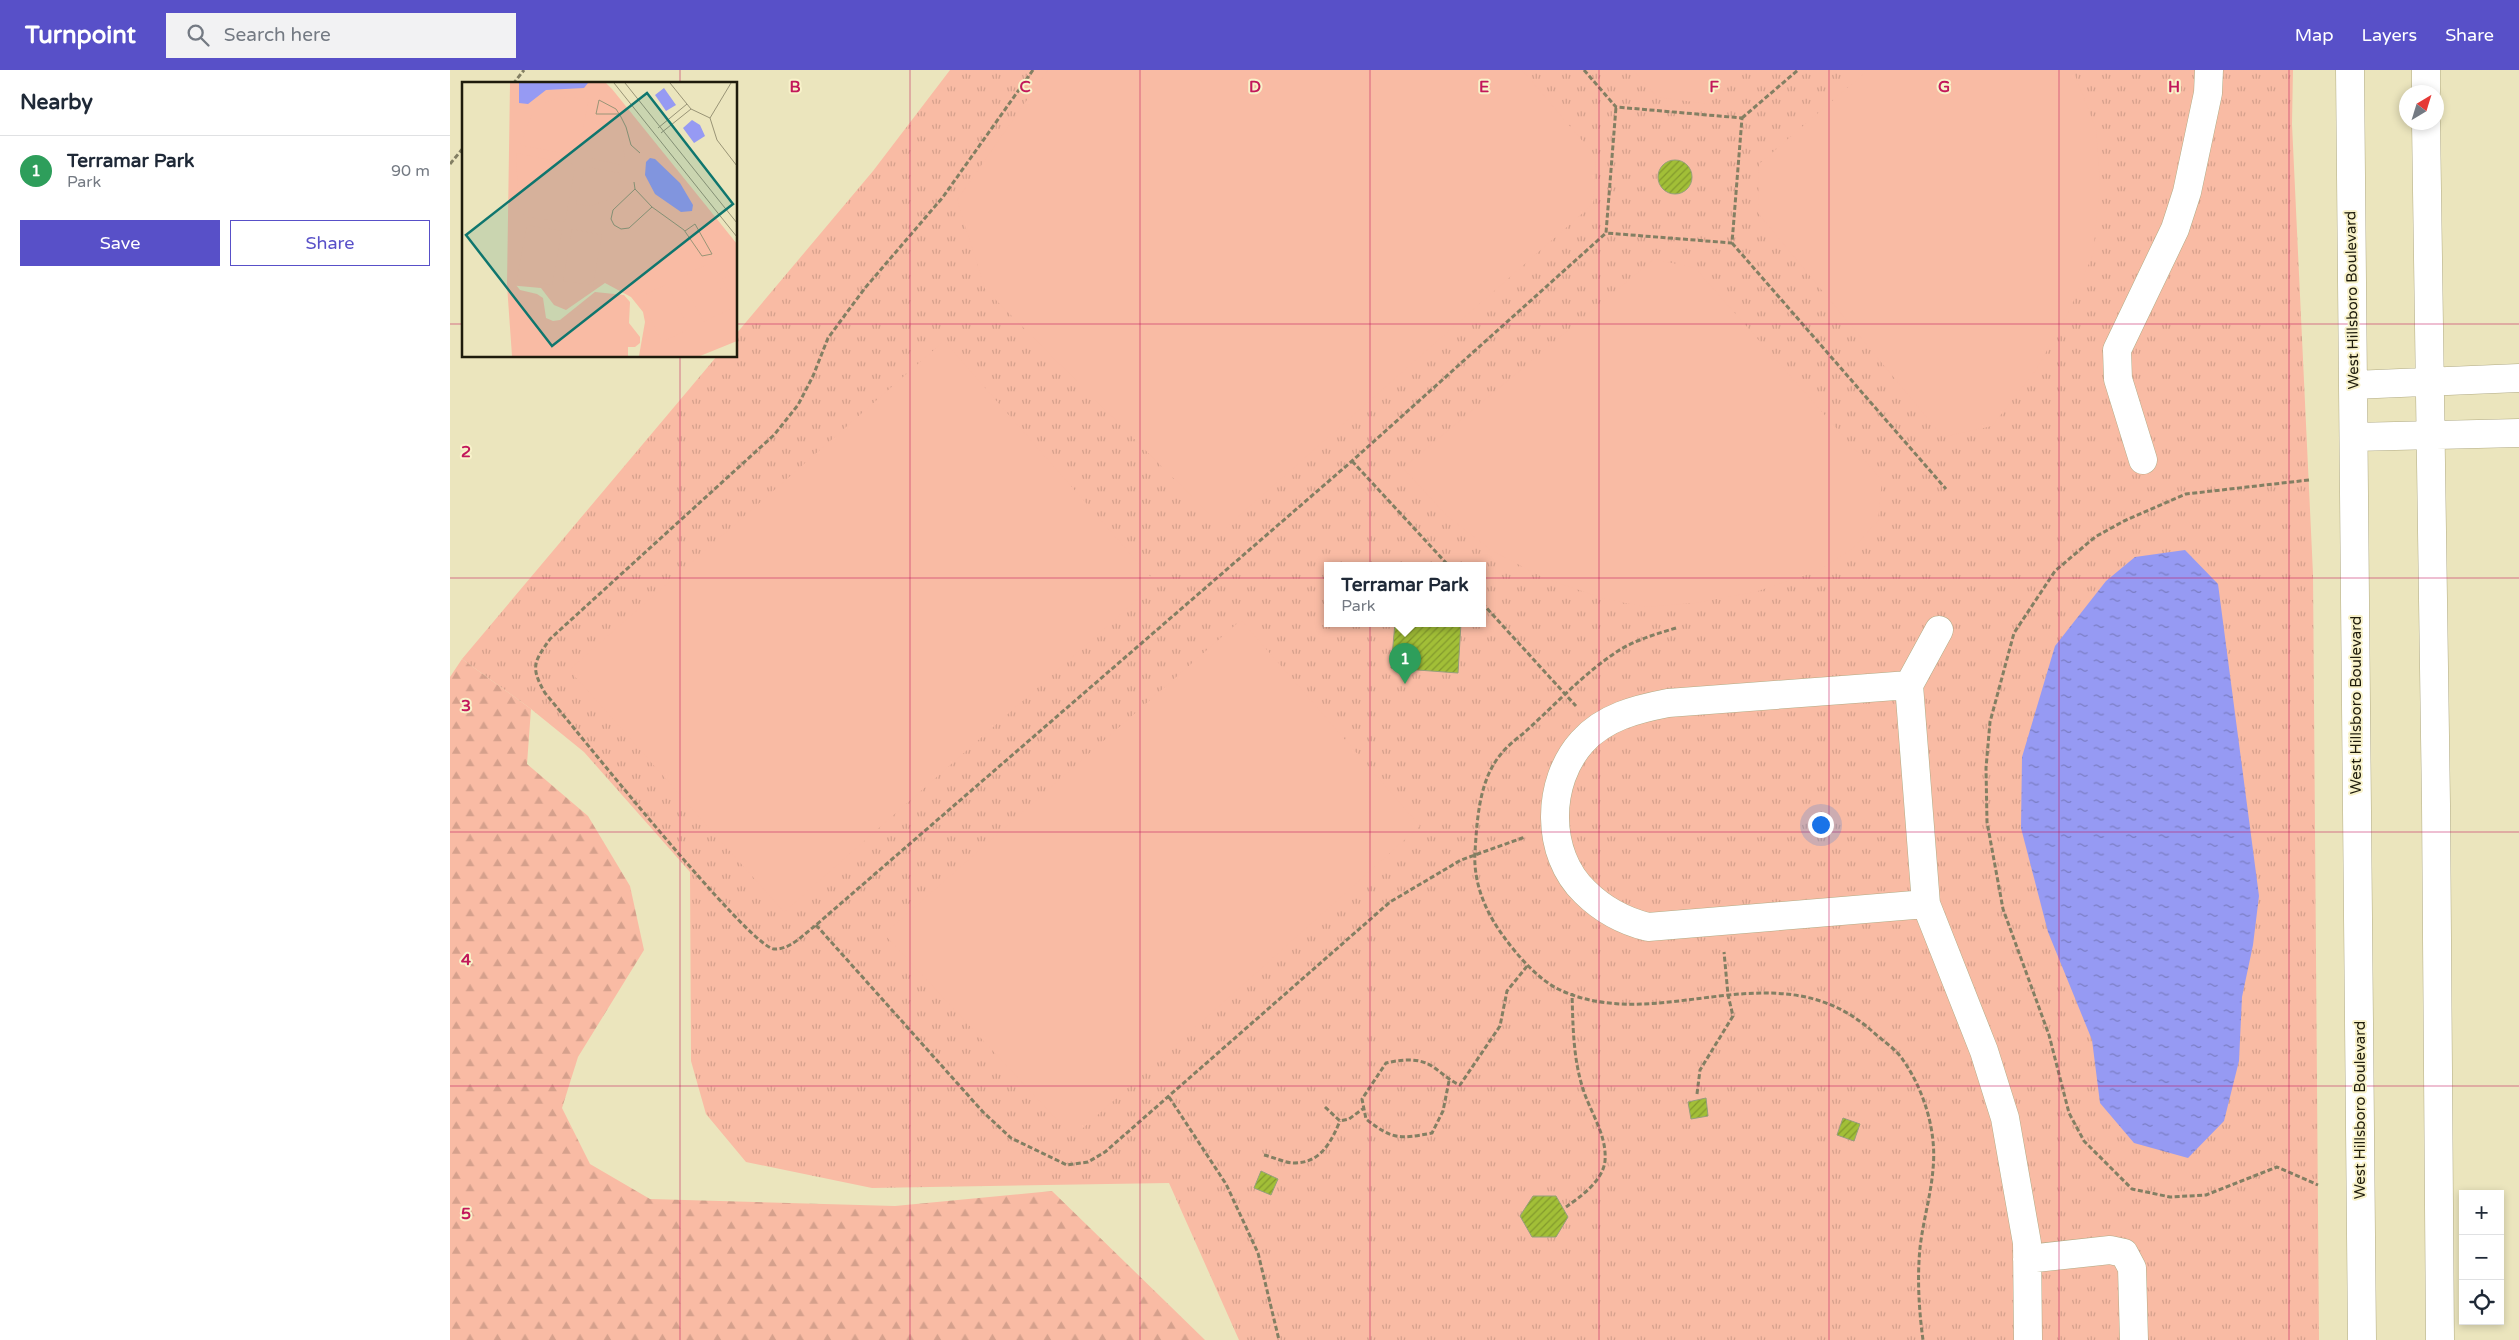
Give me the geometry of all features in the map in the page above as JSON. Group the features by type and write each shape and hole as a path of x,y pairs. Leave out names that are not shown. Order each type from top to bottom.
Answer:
{"street":[{"path":"2143,460 2118,378 2117,350 2175,229 2188,192 2208,93 2208,70"},
{"name":"West Hillsboro Boulevard","path":"2350,70 2362,1340"},
{"path":"2426,70 2426,85"},
{"path":"2426,130 2436,814 2440,1340"},
{"path":"2353,385 2519,378"},
{"path":"2354,437 2519,433"},
{"path":"1940,630 1909,685 1926,904 1984,1051 2005,1118 2027,1243 2028,1340"},
{"path":"1909,685 1668,703 1632,710 1597,730 1582,742 1564,767 1558,786 1556,825 1559,847 1570,871 1584,892 1606,910 1630,922 1648,927 1926,904"},
{"path":"2027,1259 2110,1250 2124,1253 2132,1268 2134,1340"}],"path":[{"path":"515,82 524,70"},
{"path":"1033,70 943,196 865,288 828,338 813,376 798,405 774,435 550,639 536,659 535,676 545,693 647,816 760,942 772,949 785,948 816,925 1352,461 1606,233 1616,107"},
{"path":"1584,70 1616,107 1742,118"},
{"path":"1732,244 1742,118 1798,70"},
{"path":"450,164 462,149"},
{"path":"1606,233 1732,244 1946,489"},
{"path":"1352,461 1445,562"},
{"path":"2309,480 2186,494 2124,521 2095,537 2055,571 2014,633 1990,722 1986,768 1987,822 2003,909 2049,1035 2069,1113 2084,1141 2132,1189 2170,1197 2206,1195 2277,1167 2318,1186"},
{"path":"1486,607 1597,730"},
{"path":"1676,628 1651,635 1618,651 1500,754 1486,779 1478,814 1474,857 1476,881 1493,922 1519,958 1556,988 1600,1002 1651,1003 1728,994 1779,992 1822,1000 1863,1023 1902,1058 1923,1098 1932,1130 1933,1167 1920,1250 1919,1292 1923,1340"},
{"path":"816,925 983,1112 1011,1138 1067,1165 1088,1162 1105,1152 1390,902 1460,860 1474,857 1556,825"},
{"path":"1696,1094 1700,1070 1733,1016 1728,994 1722,922"},
{"path":"1449,1081 1443,1111 1432,1134 1406,1138 1386,1134 1366,1119 1362,1099 1386,1062 1405,1059 1427,1063 1449,1081 1460,1085 1500,1026 1507,991 1528,965"},
{"path":"1566,1207 1590,1190 1605,1162 1600,1124 1584,1092 1574,1053 1572,993"},
{"path":"1169,1096 1226,1184 1254,1244 1275,1315 1279,1340"},
{"path":"1325,1107 1340,1121"},
{"path":"1340,1121 1349,1119 1364,1108"},
{"path":"1264,1155 1294,1163 1314,1159 1326,1149 1340,1121"}],"green space":[{"path":"950,70 2293,70 2292,124 2313,574 2319,1340 1239,1340 1169,1183 872,1188 746,1162 706,1114 691,1061 690,872 584,752 531,709 462,659 715,358 738,358 738,332 873,171"},
{"path":"1048,70 1522,70 1596,157 1593,204 1224,529 985,289 957,200"},
{"path":"1633,70 1748,70 1708,104 1657,97"},
{"path":"1868,70 2073,70 2096,129 2100,185 2093,254 2070,309 2036,370 1992,426 1943,437 1758,213 1759,164"},
{"path":"1654,259 1695,268 1882,480 1878,521 1853,548 1818,571 1755,592 1695,603 1645,607 1605,599 1544,578 1491,550 1447,516 1403,468"},
{"path":"944,341 1156,583 784,912 569,670"},
{"path":"1241,620 1420,826 1073,1137 884,934"},
{"path":"462,659 531,709 527,764 588,816 630,886 644,950 578,1057 562,1108 590,1164 650,1199 895,1206 1052,1191 1205,1340 450,1340 450,677"}],"water":[{"path":"2185,550 2218,584 2259,896 2253,945 2242,997 2239,1061 2224,1121 2188,1158 2134,1143 2100,1103 2092,1040 2048,932 2021,828 2022,757 2055,646 2106,581 2135,557"}],"building":[{"path":"1675,160 1682,161 1687,165 1691,170 1691,184 1687,189 1682,193 1675,194 1668,193 1663,189 1659,184 1658,177 1659,170 1663,165 1668,161"},
{"path":"1395,627 1461,627 1458,673 1391,668"},
{"path":"1706,1098 1708,1116 1691,1119 1688,1102"},
{"path":"1843,1118 1860,1124 1854,1141 1837,1135"},
{"path":"1261,1171 1278,1179 1271,1195 1254,1188"},
{"path":"1533,1196 1556,1196 1568,1217 1556,1237 1532,1237 1520,1216"}],"place":[{"name":"Terramar Park","path":"1405,684"}]}
